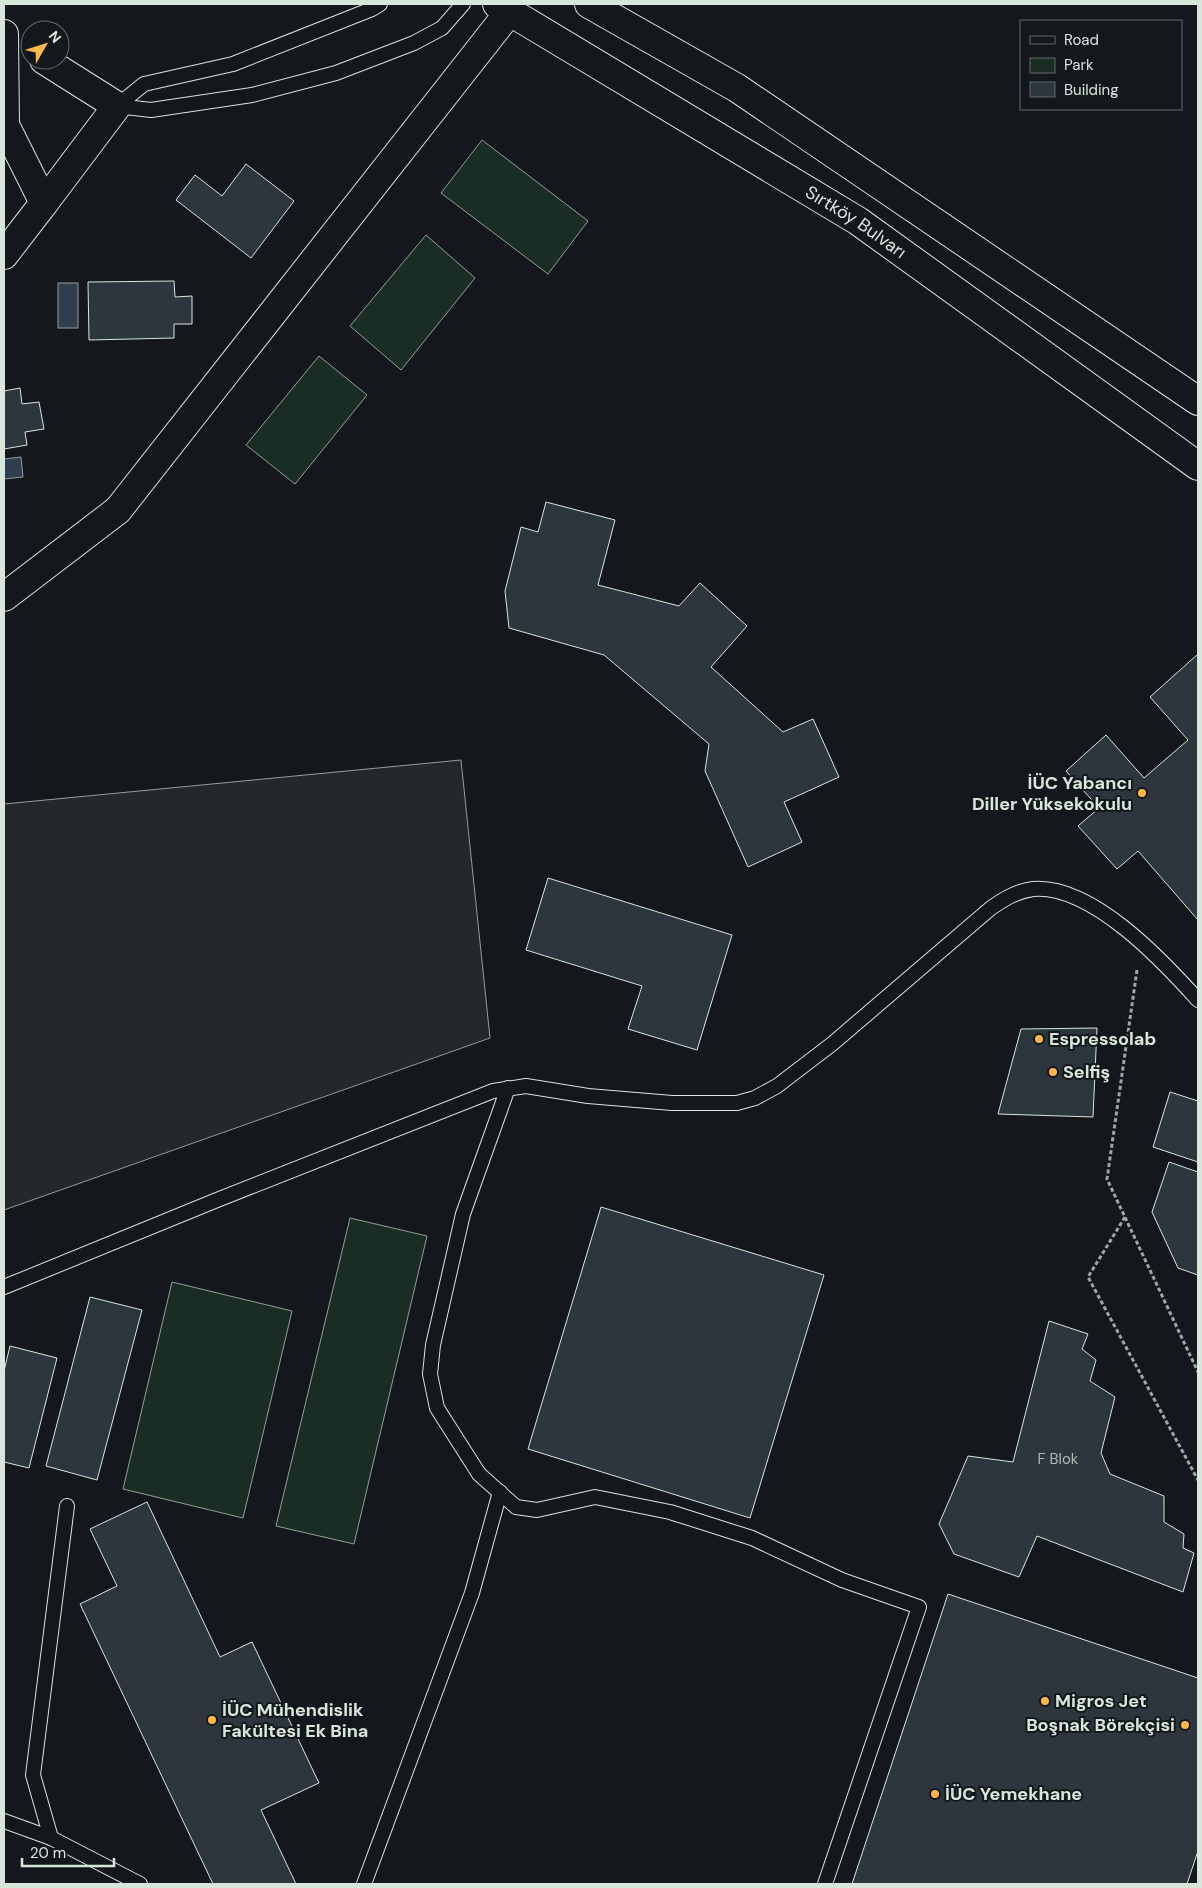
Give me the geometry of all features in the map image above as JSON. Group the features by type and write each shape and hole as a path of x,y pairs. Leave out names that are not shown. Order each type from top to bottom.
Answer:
{"main road":[{"path":"589,4 737,88 1198,400"},
{"path":"4,597 118,510 507,6"},
{"name":"Sırtköy Bulvarı","path":"507,6 858,221 1198,466"},
{"path":"4,34 4,125 44,203"},
{"path":"4,34 20,44"},
{"path":"4,254 117,106 60,70"}],"lane":[{"path":"117,106 144,84 232,64 372,10 380,4"},
{"path":"117,106 151,110 252,95 336,73 414,43 435,32 442,28 463,4"},
{"path":"4,1287 291,1170 493,1091 526,1086 588,1096 672,1103 738,1103 754,1098 777,1086 832,1044 991,908 1013,894 1032,889 1052,889 1068,894 1105,914 1167,965 1198,1000"},
{"path":"508,1088 463,1214 432,1344 430,1374 437,1408 479,1474 516,1506 537,1510 595,1496 670,1512 752,1538 842,1580 919,1607 825,1884"},
{"path":"364,1884 472,1593 500,1492"},
{"path":"51,1838 32,1774 67,1506"},
{"path":"4,1821 51,1838 140,1884"}],"path":[{"path":"1141,942 1107,1179 1198,1372"},
{"path":"1125,1217 1088,1277 1198,1480"}],"green space":[{"path":"482,140 588,221 548,274 441,193"},
{"path":"426,235 475,278 401,370 350,326"},
{"path":"319,356 367,395 295,484 246,445"},
{"path":"350,1218 427,1236 354,1544 276,1526"},
{"path":"172,1282 292,1311 243,1518 123,1489"}],"shaded area":[{"path":"461,760 490,1038 4,1210 4,804"}],"water":[{"path":"58,283 78,283 78,328 58,328"},
{"path":"21,457 23,477 4,479 4,459"}],"building":[{"path":"246,164 294,201 251,258 176,200 195,175 222,196"},
{"path":"174,281 175,297 192,296 192,324 174,324 174,338 89,340 88,282"},
{"path":"20,388 22,404 39,402 44,429 25,432 27,445 4,449 4,391"},
{"path":"546,502 615,520 598,585 679,606 700,583 747,626 711,667 783,732 813,719 839,777 784,802 802,842 748,867 705,771 709,744 604,655 509,628 505,591 521,527 538,532"},
{"name":"İÜC Yabancı Diller Yüksekokulu","path":"1198,654 1198,920 1138,851 1117,869 1078,826 1099,808 1066,771 1106,735 1144,778 1188,740 1150,697"},
{"path":"548,878 732,935 697,1050 628,1029 642,986 526,950"},
{"name":"Selfiş","path":"1097,1028 1093,1117 998,1114 1021,1029"},
{"path":"1170,1092 1198,1101 1198,1162 1153,1147"},
{"path":"1169,1162 1198,1172 1198,1275 1178,1268 1152,1212"},
{"path":"601,1207 824,1275 750,1518 528,1449"},
{"path":"90,1297 142,1310 97,1480 46,1466"},
{"path":"1049,1321 1088,1334 1082,1349 1096,1360 1090,1381 1115,1397 1101,1453 1110,1474 1164,1496 1164,1522 1184,1534 1183,1548 1194,1553 1183,1592 1037,1536 1019,1577 954,1554 939,1524 968,1456 1013,1462"},
{"path":"10,1346 57,1358 29,1468 4,1462 4,1371"},
{"name":"İÜC Mühendislik Fakültesi Ek Bina","path":"147,1502 220,1657 252,1642 319,1783 261,1810 296,1884 213,1884 80,1604 117,1586 90,1529"},
{"path":"948,1594 1198,1678 1198,1851 1187,1884 852,1884"}],"place":[{"name":"İÜC Yabancı Diller Yüksekokulu","path":"1142,793"},
{"name":"Espressolab","path":"1039,1039"},
{"name":"Selfiş","path":"1053,1072"},
{"name":"Migros Jet","path":"1045,1701"},
{"name":"İÜC Mühendislik Fakültesi Ek Bina","path":"212,1720"},
{"name":"Boşnak Börekçisi","path":"1185,1725"},
{"name":"İÜC Yemekhane","path":"935,1794"}]}
